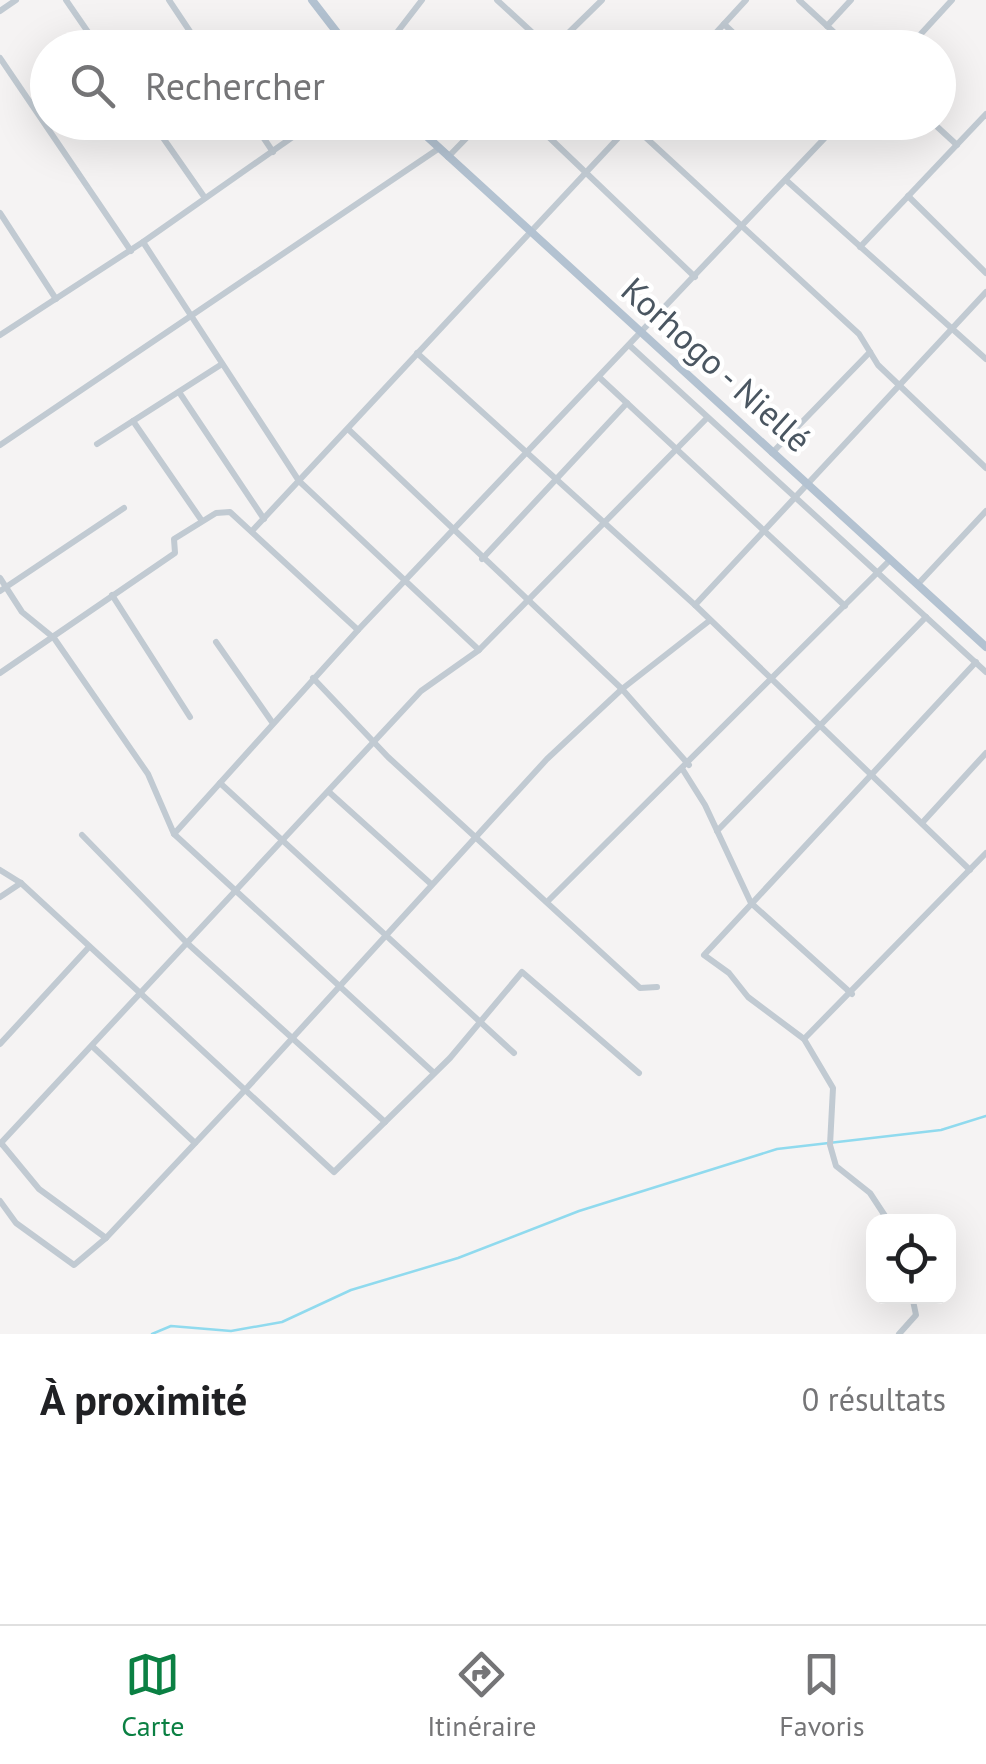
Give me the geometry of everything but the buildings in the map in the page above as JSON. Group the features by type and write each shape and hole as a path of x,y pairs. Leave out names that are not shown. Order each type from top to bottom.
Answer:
{"main road":[{"path":"312,0 335,30"},
{"name":"Korhogo - Niellé","path":"429,140 526,232 986,646"}],"street":[{"path":"0,11 16,0"},
{"path":"66,0 87,30"},
{"path":"169,0 190,30"},
{"path":"400,30 422,0"},
{"path":"497,0 531,30"},
{"path":"570,30 602,0"},
{"path":"718,30 746,0"},
{"path":"800,0 831,30"},
{"path":"827,26 851,0"},
{"path":"924,30 952,0"},
{"path":"724,24 730,30"},
{"path":"0,58 30,102"},
{"path":"860,247 986,114"},
{"path":"56,140 131,251"},
{"path":"165,140 205,198"},
{"path":"265,140 273,152"},
{"path":"0,336 131,251 289,140"},
{"path":"448,158 465,140"},
{"path":"551,140 695,277"},
{"path":"252,531 615,140"},
{"path":"649,140 860,334 899,385 986,468"},
{"path":"174,834 272,722 821,140"},
{"path":"951,140 956,145"},
{"path":"0,445 438,149"},
{"path":"786,181 986,359"},
{"path":"908,196 986,273"},
{"path":"0,213 56,299"},
{"path":"144,242 299,481 479,650"},
{"path":"695,605 986,292"},
{"path":"629,345 986,672"},
{"path":"772,453 870,352"},
{"path":"418,353 695,605 970,870"},
{"path":"97,444 222,364"},
{"path":"600,378 845,606"},
{"path":"179,392 264,519"},
{"path":"482,558 627,402"},
{"path":"106,1238 40,1189 1,1143 421,691 479,650 707,418"},
{"path":"134,421 202,521"},
{"path":"348,429 622,690 686,767 751,903 852,994"},
{"path":"2,590 124,508"},
{"path":"918,584 986,511"},
{"path":"0,673 175,553 174,539 202,521 230,512 358,630"},
{"path":"549,900 890,561"},
{"path":"0,578 2,590 54,638 148,774 174,834 434,1074"},
{"path":"112,595 190,717"},
{"path":"716,831 822,727 926,616"},
{"path":"0,1200 16,1223 74,1266 106,1238 245,1090 476,834 622,690 709,621"},
{"path":"216,642 272,722"},
{"path":"884,1214 870,1193 836,1166 830,1145 833,1088 804,1038 748,998 729,973 704,955 976,662"},
{"path":"314,678 376,742 640,988 657,987"},
{"path":"922,823 986,753"},
{"path":"220,783 514,1052"},
{"path":"329,792 431,884"},
{"path":"82,836 187,942 385,1122"},
{"path":"804,1038 852,994 986,853"},
{"path":"0,870 21,884 334,1172 434,1074 522,972 639,1073"},
{"path":"0,897 21,884"},
{"path":"0,1044 89,947"},
{"path":"92,1046 195,1143"},
{"path":"899,1334 916,1315 914,1304"}],"waterway":[{"path":"152,1334 171,1326 231,1331 282,1322 351,1290 458,1258 579,1211 777,1149 941,1130 986,1116"}]}
